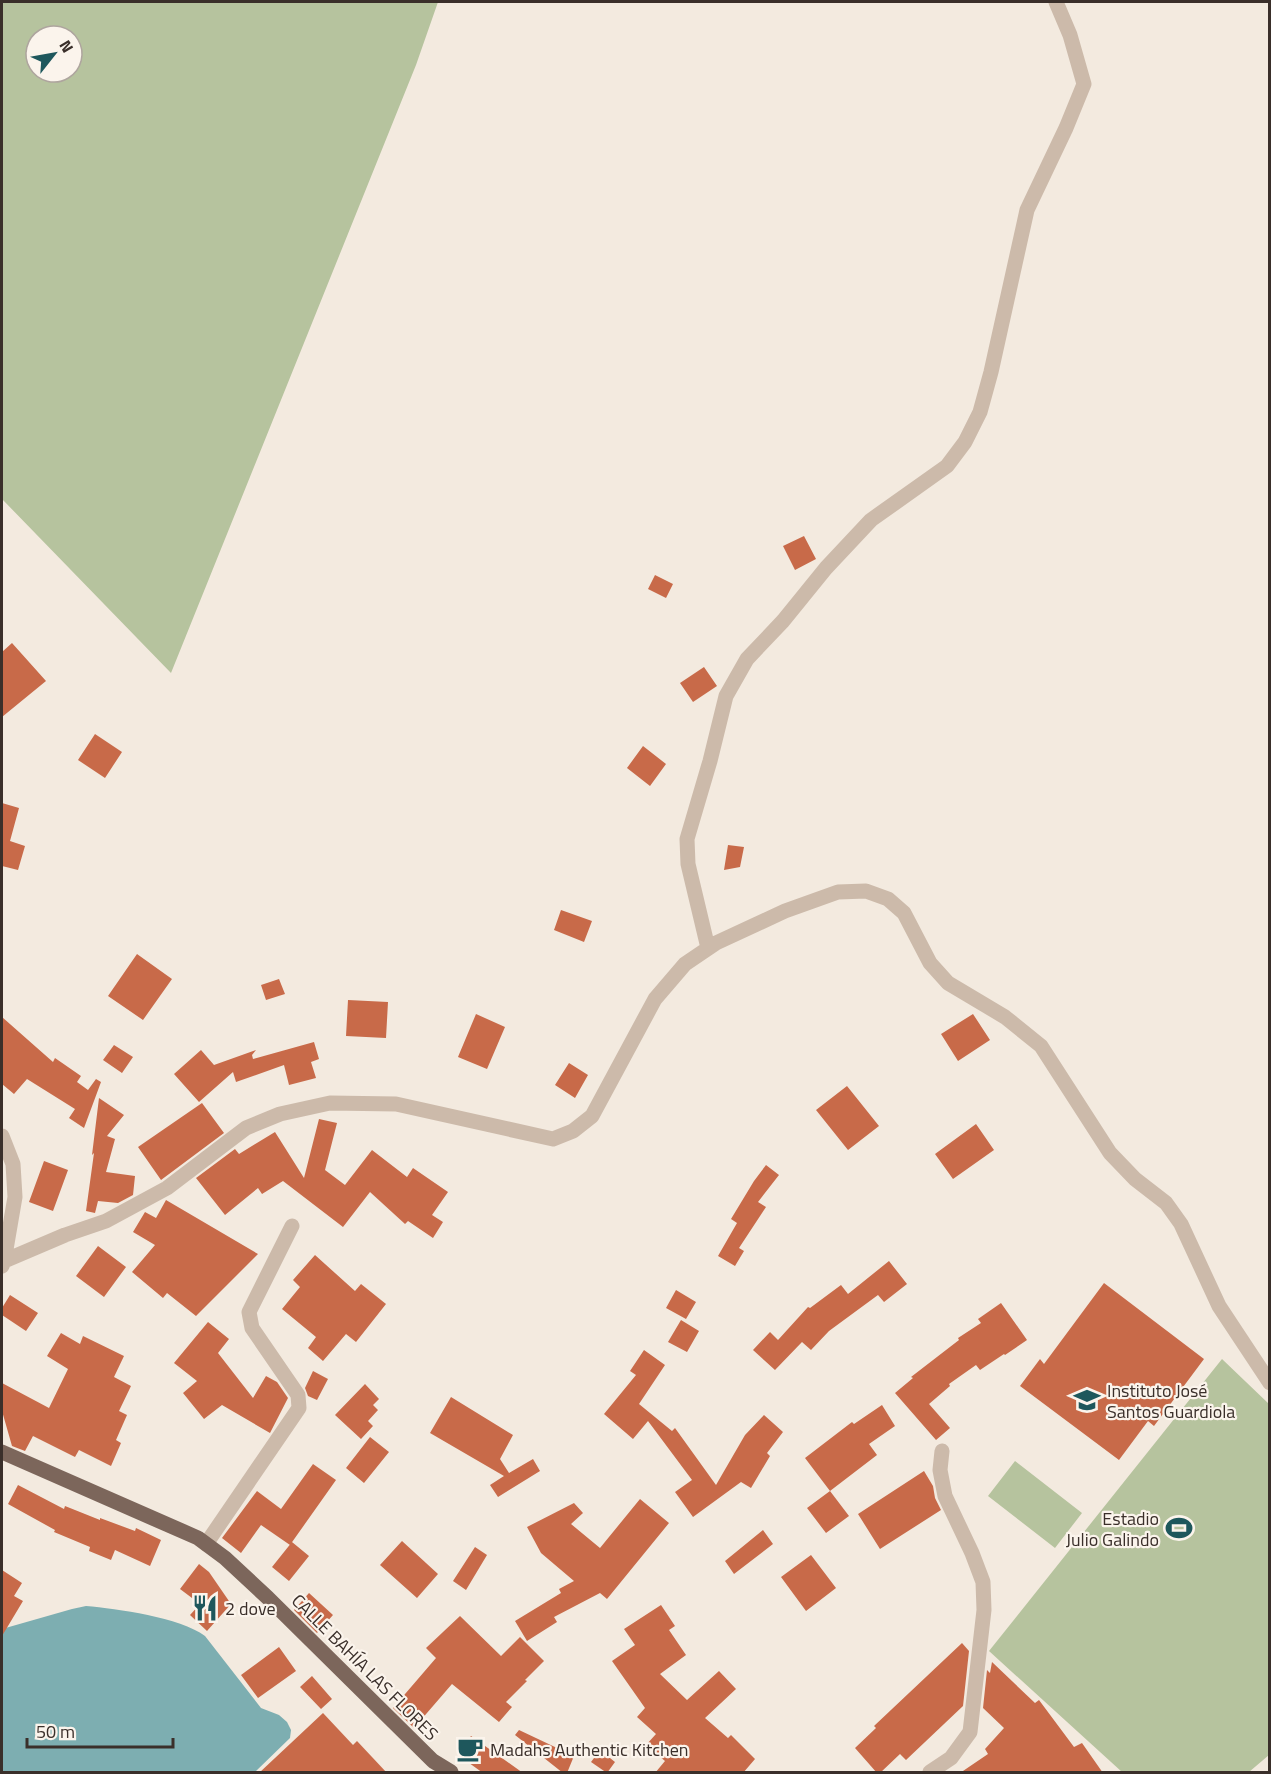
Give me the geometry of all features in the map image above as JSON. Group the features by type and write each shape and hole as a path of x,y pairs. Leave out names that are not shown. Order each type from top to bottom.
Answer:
{"main road":[{"name":"CALLE BAHÍA LAS FLORES","path":"2,1452 198,1538 225,1558 433,1761 451,1773"}],"street":[{"path":"708,948 688,864 687,839 726,696 747,660 783,621 826,568 871,520 947,466 965,442 980,412 1027,210 1084,84 1070,35 1056,2"},
{"path":"3,1264 57,1238 116,1216 167,1188 246,1128 280,1114 330,1103 396,1104 553,1139 573,1131 592,1116 655,999 685,964 716,943 785,911 838,892 866,891 888,899 904,913 930,963 948,983 1005,1017 1041,1046 1110,1153 1135,1179 1166,1203 1181,1224 1219,1306 1269,1383"},
{"path":"2,1136 13,1164 15,1197 3,1264"},
{"path":"206,1544 299,1408 298,1395 252,1328 249,1312 292,1226"},
{"path":"930,1773 951,1758 970,1732 984,1610 983,1582 945,1496 939,1470 942,1452"}],"green space":[{"path":"2,2 438,2 416,65 171,673 2,499"},
{"name":"Estadio Julio Galindo","path":"1222,1359 1269,1404 1269,1755 1249,1772 1122,1772 989,1651"},
{"path":"1015,1461 1082,1513 1055,1548 988,1496"}],"water":[{"path":"86,1606 165,1619 194,1629 205,1636 261,1708 279,1715 287,1722 291,1730 290,1738 255,1772 2,1772 2,1629"}],"building":[{"path":"804,536 816,559 795,570 783,546"},
{"path":"655,575 673,584 666,598 648,589"},
{"path":"12,643 46,681 2,717 2,652"},
{"path":"704,667 717,686 693,702 680,683"},
{"path":"95,734 122,752 105,778 78,760"},
{"path":"643,746 666,764 650,786 627,768"},
{"path":"2,803 19,808 10,841 25,846 18,870 2,866"},
{"path":"728,845 744,847 740,867 724,870"},
{"path":"561,910 592,921 584,942 554,930"},
{"path":"137,954 172,979 143,1020 108,996"},
{"path":"279,979 285,994 266,1000 261,985"},
{"path":"348,1000 388,1002 386,1038 346,1036"},
{"path":"476,1014 505,1027 487,1069 458,1057"},
{"path":"973,1014 990,1040 958,1061 941,1034"},
{"path":"2,1017 53,1062 55,1058 81,1076 77,1082 88,1090 96,1079 101,1082 84,1128 69,1118 75,1109 27,1079 14,1094 2,1084"},
{"path":"314,1042 319,1059 311,1062 316,1078 289,1085 284,1065 236,1082 233,1072 199,1102 174,1074 201,1050 214,1065 256,1050 252,1055 253,1059"},
{"path":"114,1045 133,1057 122,1073 103,1060"},
{"path":"569,1063 588,1075 575,1098 555,1085"},
{"path":"847,1086 879,1126 848,1150 816,1110"},
{"path":"99,1098 124,1115 107,1136 115,1139 106,1172 135,1176 133,1195 118,1203 98,1201 95,1213 86,1211"},
{"path":"202,1103 224,1133 161,1180 138,1147"},
{"path":"319,1119 337,1123 325,1170 345,1185 372,1150 407,1177 413,1168 448,1192 432,1215 443,1222 433,1238 408,1221 405,1224 370,1192 343,1227 283,1181 262,1194 258,1188 225,1215 196,1178 235,1149 239,1154 275,1132 304,1178"},
{"path":"976,1124 994,1150 953,1179 935,1154"},
{"path":"44,1161 68,1170 53,1211 29,1202"},
{"path":"766,1165 779,1175 758,1202 766,1207 739,1248 744,1251 735,1266 718,1256 737,1223 731,1219"},
{"path":"166,1200 258,1254 196,1316 167,1293 163,1298 132,1272 155,1245 133,1232 145,1212 156,1218"},
{"path":"98,1246 126,1267 104,1297 76,1276"},
{"path":"315,1255 355,1291 361,1284 386,1304 356,1342 346,1334 323,1361 308,1348 316,1337 282,1309 300,1287 293,1280"},
{"path":"889,1261 907,1284 884,1302 878,1295 829,1331 811,1350 802,1342 775,1370 753,1350 770,1332 778,1340 808,1307 810,1308 841,1285 848,1294"},
{"path":"1104,1283 1204,1359 1154,1426 1148,1421 1119,1460 1020,1386 1040,1359 1044,1364"},
{"path":"676,1290 696,1302 686,1319 666,1308"},
{"path":"10,1295 38,1313 26,1331 2,1315 2,1308"},
{"path":"1001,1303 1027,1340 980,1370 976,1365 949,1384 950,1386 929,1404 950,1428 936,1440 895,1393 913,1378 911,1377 959,1340 958,1338 981,1323 978,1319"},
{"path":"681,1320 699,1331 687,1352 668,1342"},
{"path":"208,1322 229,1339 218,1353 253,1398 266,1376 277,1382 288,1398 270,1433 222,1405 204,1419 183,1393 197,1381 174,1363"},
{"path":"61,1333 80,1344 83,1336 124,1356 114,1377 131,1386 119,1411 127,1415 116,1440 121,1443 111,1466 79,1450 75,1457 33,1436 25,1451 12,1446 2,1411 2,1383 49,1408 68,1369 47,1356"},
{"path":"644,1350 665,1365 639,1404 672,1431 675,1428 716,1485 745,1435 764,1415 783,1432 767,1453 770,1456 751,1488 741,1482 693,1517 675,1492 692,1480 648,1421 633,1439 604,1414 636,1375 630,1371"},
{"path":"313,1371 328,1379 317,1400 308,1396 305,1388"},
{"path":"365,1384 379,1399 373,1405 378,1410 368,1421 373,1426 361,1439 335,1415"},
{"path":"451,1397 513,1435 500,1459 509,1473 533,1459 540,1471 498,1497 490,1485 504,1476 430,1433"},
{"path":"882,1405 895,1426 869,1444 877,1455 830,1491 805,1458 852,1422 854,1424"},
{"path":"370,1437 389,1452 364,1483 346,1468"},
{"path":"313,1464 336,1480 290,1545 261,1525 241,1553 222,1538 257,1491 281,1509"},
{"path":"924,1471 933,1486 935,1498 941,1510 880,1549 858,1514"},
{"path":"18,1485 64,1509 65,1506 135,1531 136,1528 161,1540 150,1566 115,1550 111,1560 89,1551 90,1547 54,1532 55,1530 8,1504"},
{"path":"830,1491 849,1516 826,1533 807,1508"},
{"path":"640,1499 669,1523 607,1599 600,1593 554,1617 557,1622 527,1641 515,1621 561,1593 559,1589 574,1581 541,1553 527,1527 574,1503 583,1513 571,1524 600,1548"},
{"path":"763,1530 773,1544 734,1574 725,1561"},
{"path":"402,1541 438,1574 417,1598 380,1565"},
{"path":"292,1542 309,1556 289,1581 272,1567"},
{"path":"475,1547 487,1555 466,1590 453,1581"},
{"path":"811,1555 836,1588 806,1611 781,1577"},
{"path":"199,1564 209,1572 231,1604 207,1631 190,1615 200,1604 180,1589"},
{"path":"2,1570 22,1583 14,1596 23,1601 2,1636"},
{"path":"309,1593 333,1615 317,1633 294,1610"},
{"path":"661,1605 675,1626 669,1630 686,1655 660,1674 687,1700 719,1671 736,1689 705,1718 728,1738 731,1735 755,1759 743,1773 655,1773 665,1761 646,1745 656,1734 637,1717 645,1708 612,1661 635,1645 624,1629"},
{"path":"460,1616 501,1656 520,1637 544,1661 506,1702 512,1707 499,1722 452,1684 414,1728 393,1708 436,1658 426,1648"},
{"path":"962,1643 969,1651 963,1706 906,1760 900,1754 880,1773 877,1773 855,1748 876,1728 874,1726"},
{"path":"279,1647 296,1671 258,1698 241,1675"},
{"path":"992,1662 1035,1703 1039,1700 1074,1747 1082,1743 1103,1773 960,1773 988,1754 985,1749 1004,1728 983,1708 987,1670 990,1673"},
{"path":"312,1676 332,1699 321,1709 300,1687"},
{"path":"323,1713 353,1745 357,1741 387,1773 259,1773"},
{"path":"519,1730 574,1756 567,1773 563,1773 515,1735"},
{"path":"471,1736 523,1773 483,1773 458,1755"},
{"path":"600,1750 615,1762 607,1773 591,1762"}],"place":[{"name":"Instituto José Santos Guardiola","path":"1087,1400"},
{"name":"Estadio Julio Galindo","path":"1179,1528"},
{"name":"2 dove","path":"205,1608"},
{"name":"Madahs Authentic Kitchen","path":"470,1749"}]}
